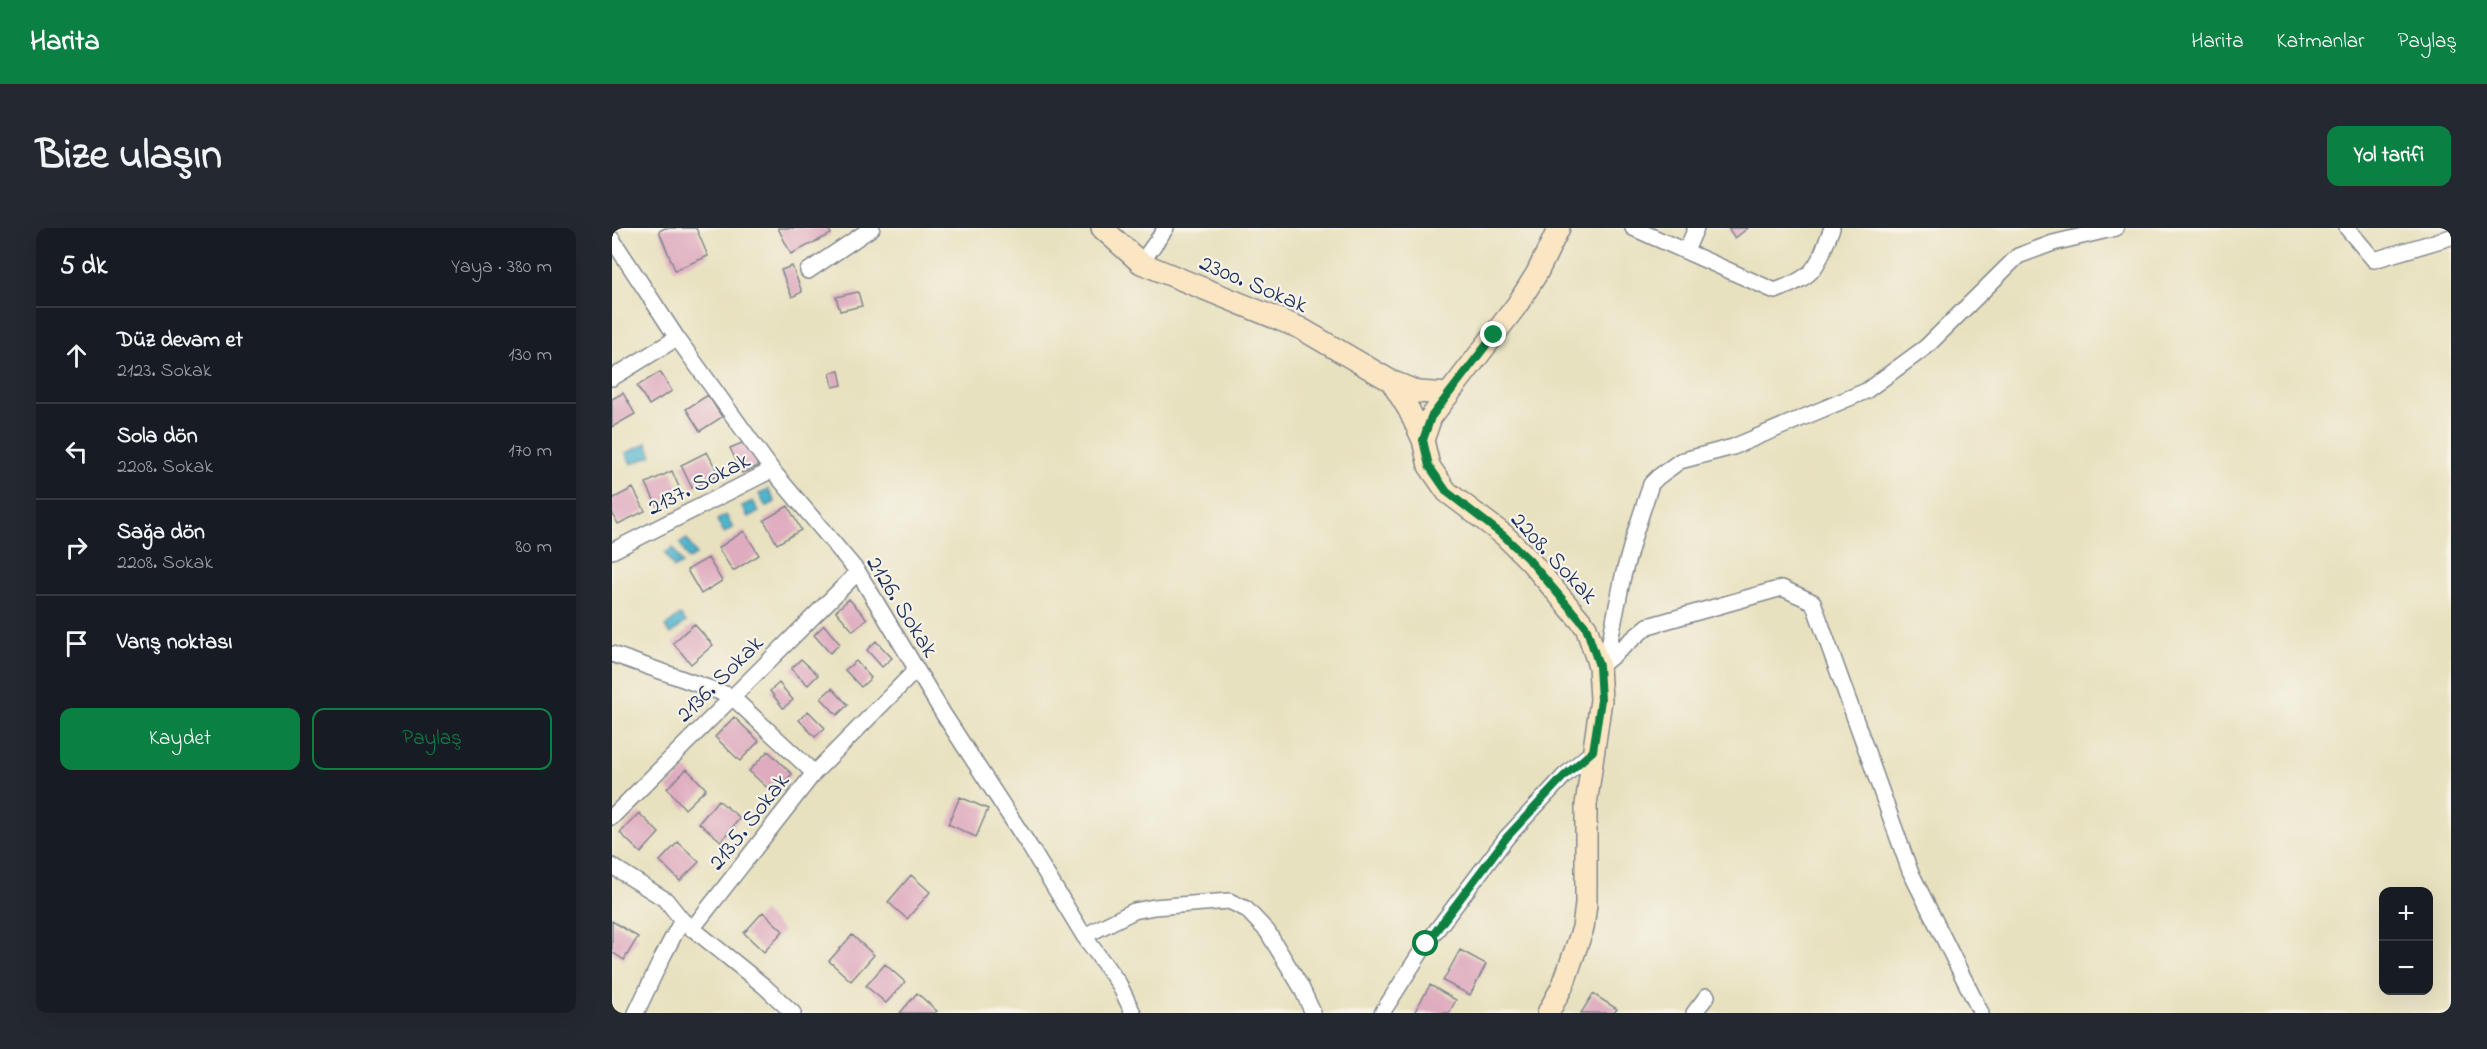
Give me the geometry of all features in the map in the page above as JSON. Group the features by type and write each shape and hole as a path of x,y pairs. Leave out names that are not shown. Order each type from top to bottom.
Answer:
{"street":[{"path":"808,271 872,228"},
{"name":"2300. Sokak","path":"1102,228 1141,263 1300,328 1391,381 1414,401"},
{"path":"1141,263 1166,228"},
{"path":"1423,440 1439,407 1517,305 1538,273 1559,228"},
{"path":"1634,228 1775,291 1810,274 1819,261 1832,228"},
{"path":"1686,251 1696,228"},
{"path":"1599,666 1608,651 1623,576 1635,533 1652,484 1658,477 1680,461 1733,447 1866,391 1926,347 2018,256 2053,243 2116,228"},
{"path":"2348,228 2374,260 2451,237"},
{"name":"2126. Sokak","path":"612,239 676,338 771,470 858,572 916,670 1030,847 1084,936 1119,984 1133,1013"},
{"path":"612,378 676,338"},
{"path":"1414,401 1439,407"},
{"path":"1414,401 1439,407"},
{"name":"2208. Sokak","path":"1414,401 1429,466 1447,492 1504,536 1530,561 1586,627 1599,666 1601,700 1585,822 1586,904 1583,928 1563,985 1548,1013"},
{"name":"2137. Sokak","path":"612,551 771,470"},
{"name":"2136. Sokak","path":"612,817 858,572"},
{"path":"1599,666 1648,626 1782,588 1813,602 1910,871 1981,1013"},
{"path":"612,654 731,696"},
{"path":"814,773 916,670"},
{"name":"2135. Sokak","path":"636,1013 663,956 814,773 731,696"},
{"path":"1382,1013 1426,944 1507,837 1564,776 1593,751"},
{"path":"612,866 666,900 687,925 764,986 793,1013"},
{"path":"1084,936 1134,911 1154,907 1229,901 1246,909 1267,931 1301,987 1313,1013"},
{"path":"1694,1013 1707,996"}],"water":[{"path":"647,443 652,455 631,464 626,453"},
{"path":"768,489 775,502 766,507 759,494"},
{"path":"753,501 759,512 748,517 742,506"},
{"path":"726,515 733,528 724,533 717,520"},
{"path":"687,539 696,555 688,559 680,543"},
{"path":"673,548 682,564 674,568 665,553"},
{"path":"680,615 686,622 671,634 665,627"}],"building":[{"path":"665,228 696,228 708,256 675,270 659,231"},
{"path":"778,228 828,228 831,234 791,254"},
{"path":"1728,228 1748,228 1735,238"},
{"path":"792,266 802,292 792,297 781,270"},
{"path":"858,292 862,306 840,311 836,297"},
{"path":"839,371 842,385 833,387 830,373"},
{"path":"660,372 672,391 649,405 637,386"},
{"path":"623,393 635,414 612,427 612,399"},
{"path":"708,395 722,417 700,431 686,409"},
{"path":"747,441 758,466 742,473 730,448"},
{"path":"707,452 719,475 692,488 681,465"},
{"path":"672,471 682,494 657,506 646,483"},
{"path":"633,488 645,511 618,524 612,512 612,499"},
{"path":"788,506 801,530 777,544 764,520"},
{"path":"744,531 759,555 733,571 718,548"},
{"path":"708,558 722,581 701,594 687,570"},
{"path":"849,599 867,619 853,631 836,611"},
{"path":"694,624 713,645 691,664 673,643"},
{"path":"824,625 840,644 830,653 814,635"},
{"path":"876,641 892,658 882,667 867,650"},
{"path":"801,659 818,675 808,685 791,669"},
{"path":"856,661 871,678 861,687 845,670"},
{"path":"779,683 793,700 783,708 770,691"},
{"path":"832,688 848,705 837,715 821,698"},
{"path":"808,711 825,728 815,737 799,720"},
{"path":"734,717 759,741 740,761 715,737"},
{"path":"768,751 792,774 773,793 749,771"},
{"path":"687,769 706,789 685,809 667,788"},
{"path":"960,797 988,809 976,837 948,824"},
{"path":"718,800 740,818 721,841 699,823"},
{"path":"639,813 659,833 641,853 620,833"},
{"path":"678,842 699,862 680,881 660,861"},
{"path":"911,875 930,892 907,919 888,902"},
{"path":"763,912 783,931 764,952 744,933"},
{"path":"612,921 638,937 624,960 612,952"},
{"path":"852,935 874,955 851,981 829,961"},
{"path":"1460,950 1486,964 1470,995 1443,981"},
{"path":"885,964 905,982 886,1003 866,986"},
{"path":"1430,985 1456,1000 1449,1013 1414,1013"},
{"path":"917,993 937,1011 935,1013 900,1013"},
{"path":"1593,994 1617,1009 1614,1013 1581,1013"}],"route":[{"path":"1426,944 1507,837 1564,776 1593,751 1601,700 1602,682 1599,666 1586,627 1530,561 1504,536 1447,492 1429,466 1423,440 1431,417 1494,335"}]}
